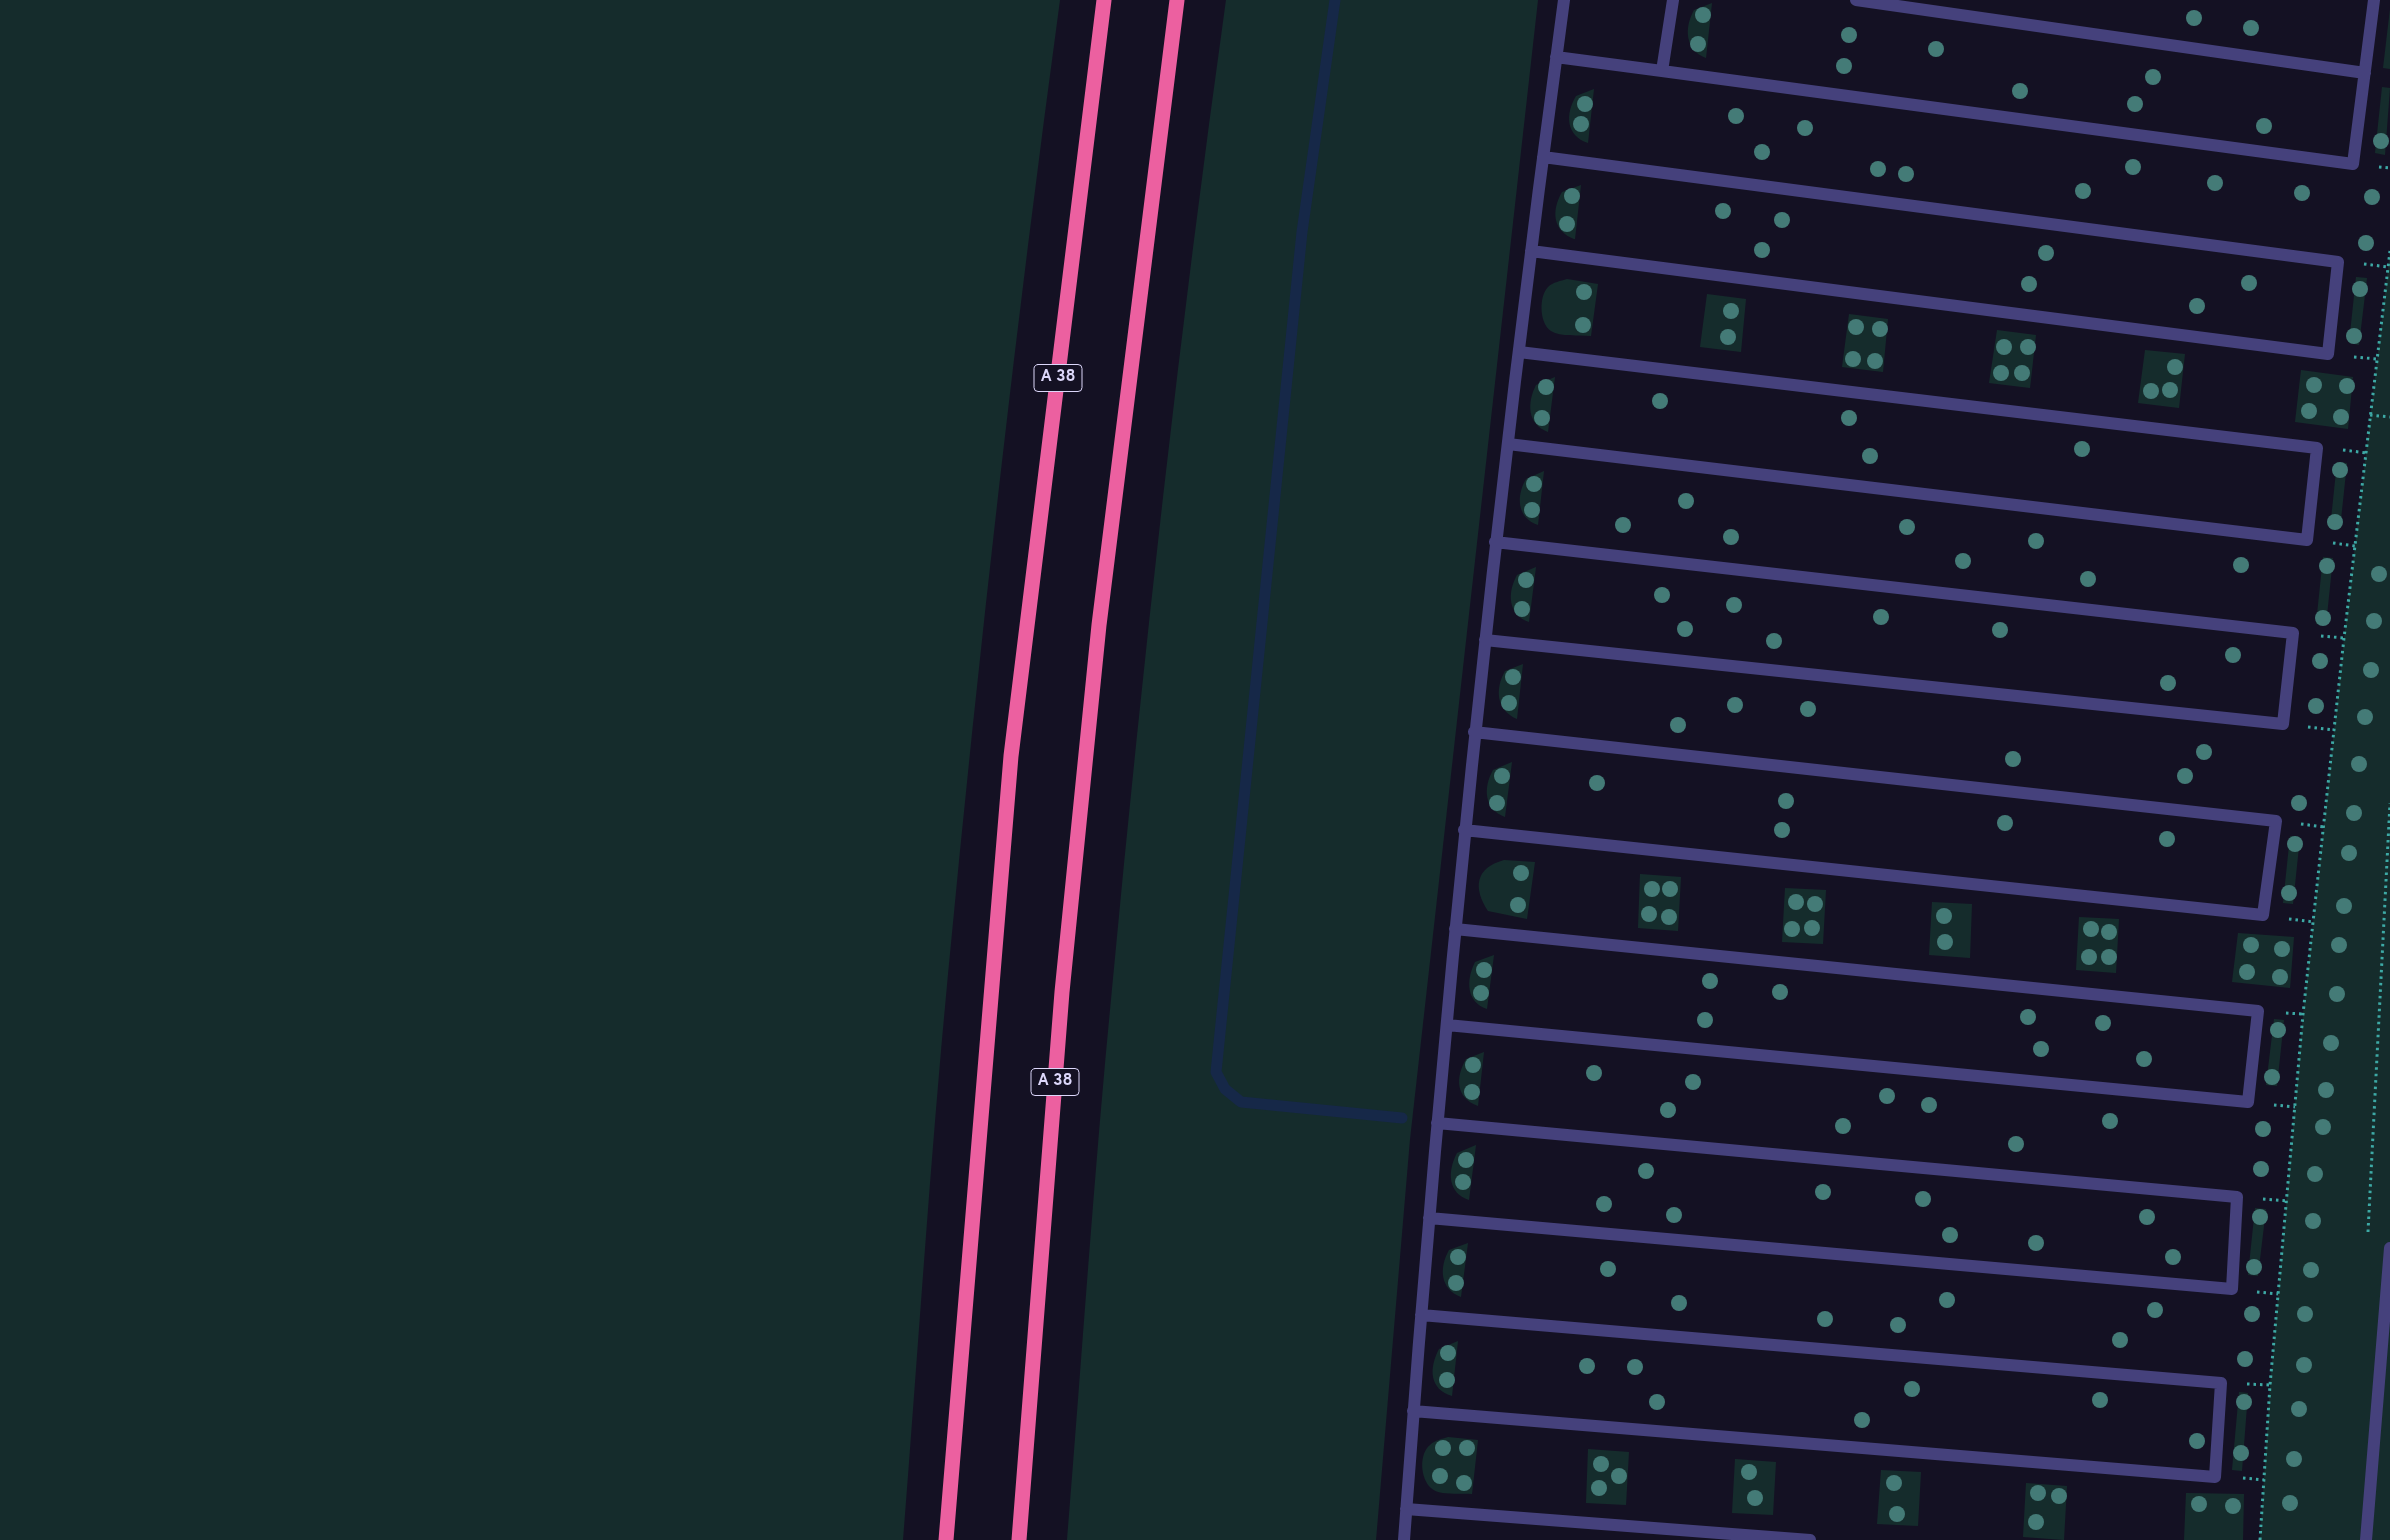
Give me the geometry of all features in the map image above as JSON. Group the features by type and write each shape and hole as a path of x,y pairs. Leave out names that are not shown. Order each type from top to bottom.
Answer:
{"highway":[{"name":"A 38","path":"946,1540 1011,756 1104,0"},
{"name":"A 38","path":"1019,1540 1062,992 1099,625 1177,0"}],"lane":[{"path":"1404,1540 1437,1123 1474,732 1495,542 1564,0"},
{"path":"1662,71 1673,0"},
{"path":"1856,0 2365,73"},
{"path":"1556,57 2353,164 2374,0"},
{"path":"1531,251 2328,354 2338,262 1543,157"},
{"path":"1508,444 2307,540 2317,448 1519,352"},
{"path":"1485,640 2283,724 2293,633 1495,542"},
{"path":"1464,830 2263,915 2276,821 1474,732"},
{"path":"1447,1024 2248,1102 2258,1011 1455,929"},
{"path":"1429,1218 2232,1289 2237,1197 1437,1123"},
{"path":"2366,1540 2390,1248"},
{"path":"1413,1411 2214,1477 2221,1383 1421,1315"},
{"path":"1406,1509 1810,1540"}],"path":[{"path":"2260,1540 2270,1385 2303,1014 2344,638 2368,452 2370,415 2390,251"},
{"path":"2370,415 2390,417"},
{"path":"2367,1242 2390,802"}],"green space":[{"path":"0,0 1060,0 1013,365 985,608 960,852 935,1115 903,1540 0,1540"},
{"path":"1226,0 1538,0 1410,1139 1376,1540 1067,1540 1099,1127 1136,742 1178,370"},
{"path":"1712,3 1706,58 1694,50 1690,44 1688,31 1694,10"},
{"path":"2390,9 2390,69 2383,68"},
{"path":"2382,87 2390,88 2385,155 2375,153"},
{"path":"1594,89 1588,143 1575,135 1569,117 1572,103 1576,96"},
{"path":"1581,185 1574,239 1558,226 1555,213 1558,199 1562,192"},
{"path":"2390,251 2390,1540 2260,1540 2270,1385 2303,1014 2344,638"},
{"path":"2356,277 2367,278 2359,345 2349,343"},
{"path":"1567,279 1598,284 1591,336 1555,333 1544,322 1542,303 1545,291 1552,284"},
{"path":"1707,294 1746,299 1741,352 1700,347"},
{"path":"1849,314 1888,319 1883,372 1842,367"},
{"path":"1997,330 2036,335 2030,388 1989,383"},
{"path":"2145,350 2185,354 2179,408 2138,403"},
{"path":"2301,370 2353,377 2348,429 2295,422"},
{"path":"1555,377 1548,432 1536,424 1530,406 1536,385"},
{"path":"2337,462 2347,463 2340,529 2330,529"},
{"path":"1544,471 1538,525 1531,522 1522,512 1520,499 1526,479"},
{"path":"2323,557 2333,558 2326,625 2316,624"},
{"path":"1536,567 1529,622 1522,619 1513,609 1511,596 1517,575"},
{"path":"1523,664 1517,719 1510,715 1501,705 1499,692 1505,671"},
{"path":"1512,762 1505,817 1493,809 1487,797 1487,791 1493,770"},
{"path":"2290,836 2300,837 2293,904 2283,903"},
{"path":"1504,860 1535,862 1527,919 1488,911 1483,903 1479,887 1482,874 1487,868"},
{"path":"1640,874 1681,877 1678,931 1638,928"},
{"path":"1785,888 1826,890 1823,944 1782,942"},
{"path":"1932,902 1972,904 1970,958 1929,955"},
{"path":"2079,917 2119,919 2116,973 2076,970"},
{"path":"2238,933 2294,937 2290,988 2232,982"},
{"path":"1494,955 1487,1009 1475,1001 1469,983 1475,962"},
{"path":"2274,1019 2284,1020 2277,1086 2266,1085"},
{"path":"1484,1052 1478,1106 1465,1098 1459,1080 1462,1066 1466,1059"},
{"path":"1476,1145 1469,1200 1462,1197 1453,1187 1451,1174 1457,1153"},
{"path":"2255,1208 2266,1209 2258,1276 2248,1275"},
{"path":"1468,1243 1461,1297 1449,1289 1443,1277 1443,1271 1449,1250"},
{"path":"1458,1341 1452,1396 1444,1393 1435,1383 1433,1370 1439,1349"},
{"path":"2239,1392 2248,1393 2242,1471 2232,1470"},
{"path":"1448,1437 1478,1440 1472,1494 1439,1492 1427,1484 1422,1466 1426,1449 1434,1442"},
{"path":"1588,1449 1629,1452 1626,1505 1586,1503"},
{"path":"1735,1459 1776,1462 1773,1515 1732,1513"},
{"path":"1881,1470 1921,1472 1918,1526 1877,1524"},
{"path":"2026,1483 2067,1486 2064,1540 2023,1537"},
{"path":"2186,1493 2244,1494 2243,1540 2184,1540"}],"waterway":[{"path":"1335,0 1302,232 1216,1072 1225,1089 1241,1102 1402,1118"}]}
